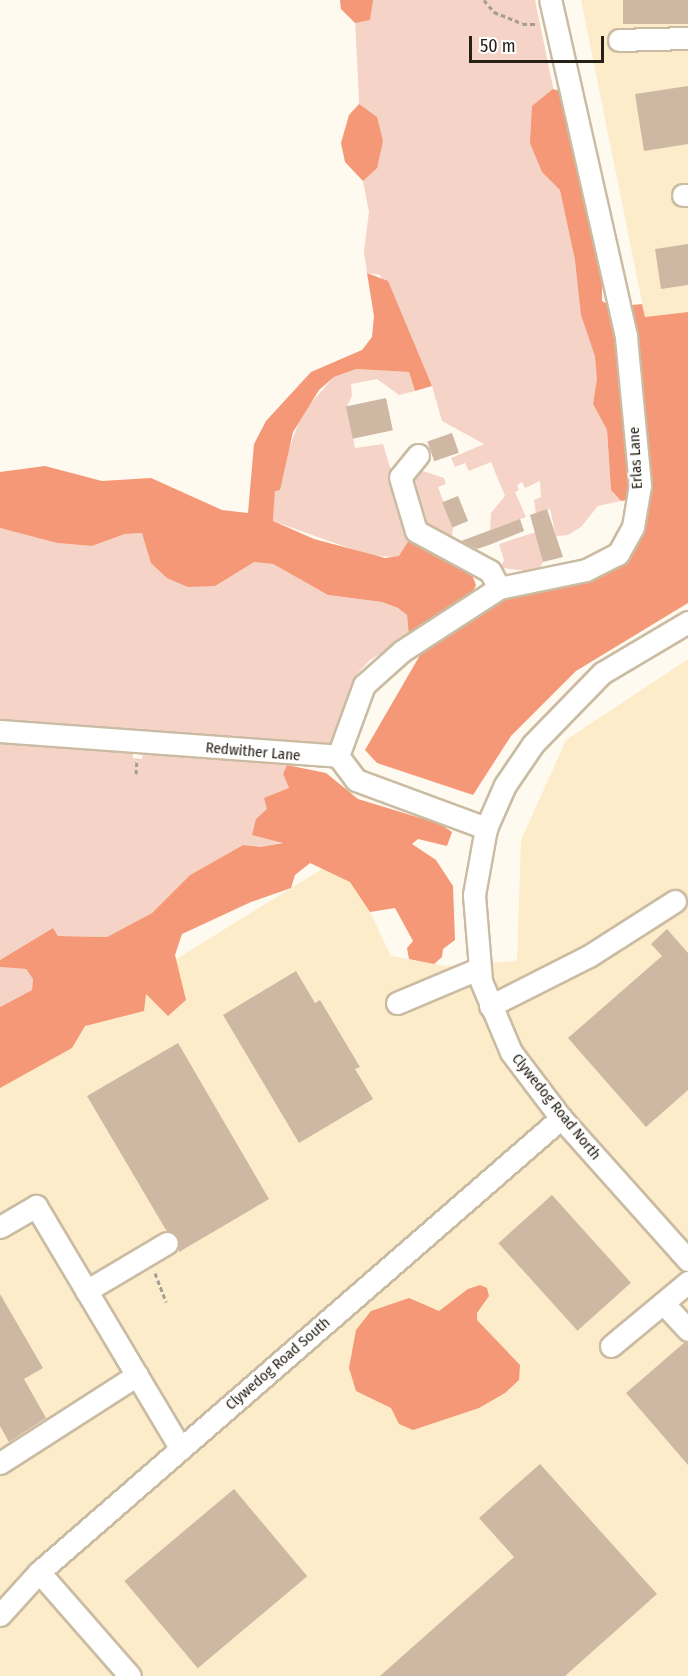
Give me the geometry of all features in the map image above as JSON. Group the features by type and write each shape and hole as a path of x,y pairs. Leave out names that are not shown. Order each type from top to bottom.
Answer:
{"street":[{"name":"Erlas Lane","path":"338,756 364,685 402,651 499,588 586,570 618,554 633,527 640,485 626,336 550,0"},
{"path":"619,40 688,38"},
{"path":"418,454 399,477 417,531 490,571 499,588"},
{"name":"Clywedog Road North","path":"688,622 595,681 533,744 505,785 486,828 474,896 478,969 490,1006 511,1052 561,1118 688,1260"},
{"name":"Redwither Lane","path":"0,731 338,756"},
{"path":"338,756 356,780 486,828"},
{"path":"490,1006 589,956 675,901"},
{"path":"397,1003 478,969"},
{"name":"Clywedog Road South","path":"0,1615 39,1572 561,1118"},
{"path":"0,1227 36,1206 181,1449"},
{"path":"86,1291 160,1247"},
{"path":"611,1346 688,1282"},
{"path":"663,1303 688,1330"},
{"path":"0,1463 137,1375"},
{"path":"39,1572 130,1676"}],"path":[{"path":"484,0 494,12 523,24 556,24"},
{"path":"160,1247 155,1281 166,1302"}],"shaded area":[{"path":"340,0 373,0 370,20 355,23 341,9"},
{"path":"354,0 535,0 605,339 593,404 607,430 611,490 621,501 598,506 581,527 568,535 556,536 550,509 536,514 534,500 541,497 540,481 525,488 522,482 517,485 519,490 515,492 526,517 490,530 491,513 505,496 491,462 469,471 465,463 455,467 451,458 484,444 442,421 432,386 380,275 367,273 364,251 369,212 363,181"},
{"path":"581,0 688,0 688,312 645,317"},
{"path":"553,89 560,91 602,253 602,301 613,307 642,304 645,317 688,312 688,603 576,671 511,736 473,795 377,763 365,750 423,650 502,596 625,558 633,499 621,501 611,490 607,430 593,404 597,379 595,356 581,315 575,260 560,190 542,172 530,143 532,106"},
{"path":"359,104 377,117 383,141 377,168 363,181 345,162 341,143 349,115"},
{"path":"367,273 388,281 432,386 415,391 409,372 356,369 334,377 319,390 293,432 280,490 275,491 273,521 314,539 385,558 399,556 411,537 471,572 476,585 468,602 409,636 407,615 398,608 382,602 328,595 273,564 254,562 215,586 188,587 167,578 151,563 142,533 125,534 92,546 57,543 0,528 0,472 45,466 102,481 151,478 222,510 248,513 254,444 266,421 311,372 362,350 372,337 374,316"},
{"path":"356,369 409,372 415,391 399,395 377,379 351,384 352,396 347,406 355,448 383,444 411,537 399,557 371,556 273,521 275,490 280,490 284,463 302,413 334,377"},
{"path":"423,471 444,478 446,484 438,487 453,528 451,542 426,528 411,487 412,479"},
{"path":"0,528 57,543 92,546 125,534 142,533 146,544 244,567 254,562 273,564 328,595 382,602 398,608 407,615 409,636 370,660 356,675 338,734 328,746 0,725"},
{"path":"536,532 543,562 538,572 501,568 504,560 499,544"},
{"path":"688,659 688,1676 0,1676 0,1063 34,1047 343,856 391,956 446,966 517,961 521,840 566,740"},
{"path":"0,741 133,752 133,758 142,759 143,753 287,765 283,774 289,788 267,809 252,834 284,842 260,847 243,845 190,875 152,913 107,937 58,936 53,928 0,960"},
{"path":"287,765 326,773 358,799 440,824 452,832 447,846 418,839 412,844 436,860 453,886 455,940 443,949 442,957 434,964 409,959 407,948 413,941 395,908 370,912 350,882 310,863 295,875 291,888 251,902 182,934 175,955 186,1000 168,1016 146,994 144,1011 85,1026 72,1048 0,1088 0,1007 32,990 33,979 26,969 0,967 0,960 53,928 58,936 107,937 152,913 190,875 243,845 260,847 283,843 252,835 256,819 267,809 264,798 289,788 283,774"},
{"path":"0,967 26,969 33,979 32,990 0,1007"},
{"path":"480,1285 487,1288 489,1296 477,1313 477,1320 520,1365 519,1380 505,1393 479,1408 413,1430 399,1424 391,1408 356,1391 349,1368 356,1330 371,1311 409,1298 439,1311 468,1289"}],"building":[{"path":"623,0 688,0 688,24 623,24"},
{"path":"688,86 688,144 644,151 635,94"},
{"path":"688,244 688,285 661,289 655,249"},
{"path":"386,398 393,430 353,439 346,407"},
{"path":"452,433 459,453 434,461 427,441"},
{"path":"458,496 468,521 452,527 442,502"},
{"path":"547,509 563,557 543,562 530,515"},
{"path":"520,519 524,531 489,545 477,549 461,541"},
{"path":"667,929 688,953 688,1090 646,1127 568,1038 662,956 651,944"},
{"path":"296,971 315,1003 320,1000 360,1067 355,1069 373,1099 299,1143 223,1015"},
{"path":"178,1043 269,1199 179,1252 178,1237 166,1230 87,1096"},
{"path":"552,1195 631,1283 577,1331 498,1243"},
{"path":"0,1294 43,1368 24,1379 46,1418 9,1442 0,1426"},
{"path":"685,1342 688,1342 688,1465 626,1393"},
{"path":"540,1464 657,1594 565,1676 380,1676 514,1557 479,1518"},
{"path":"234,1489 307,1576 198,1668 124,1581"}]}
